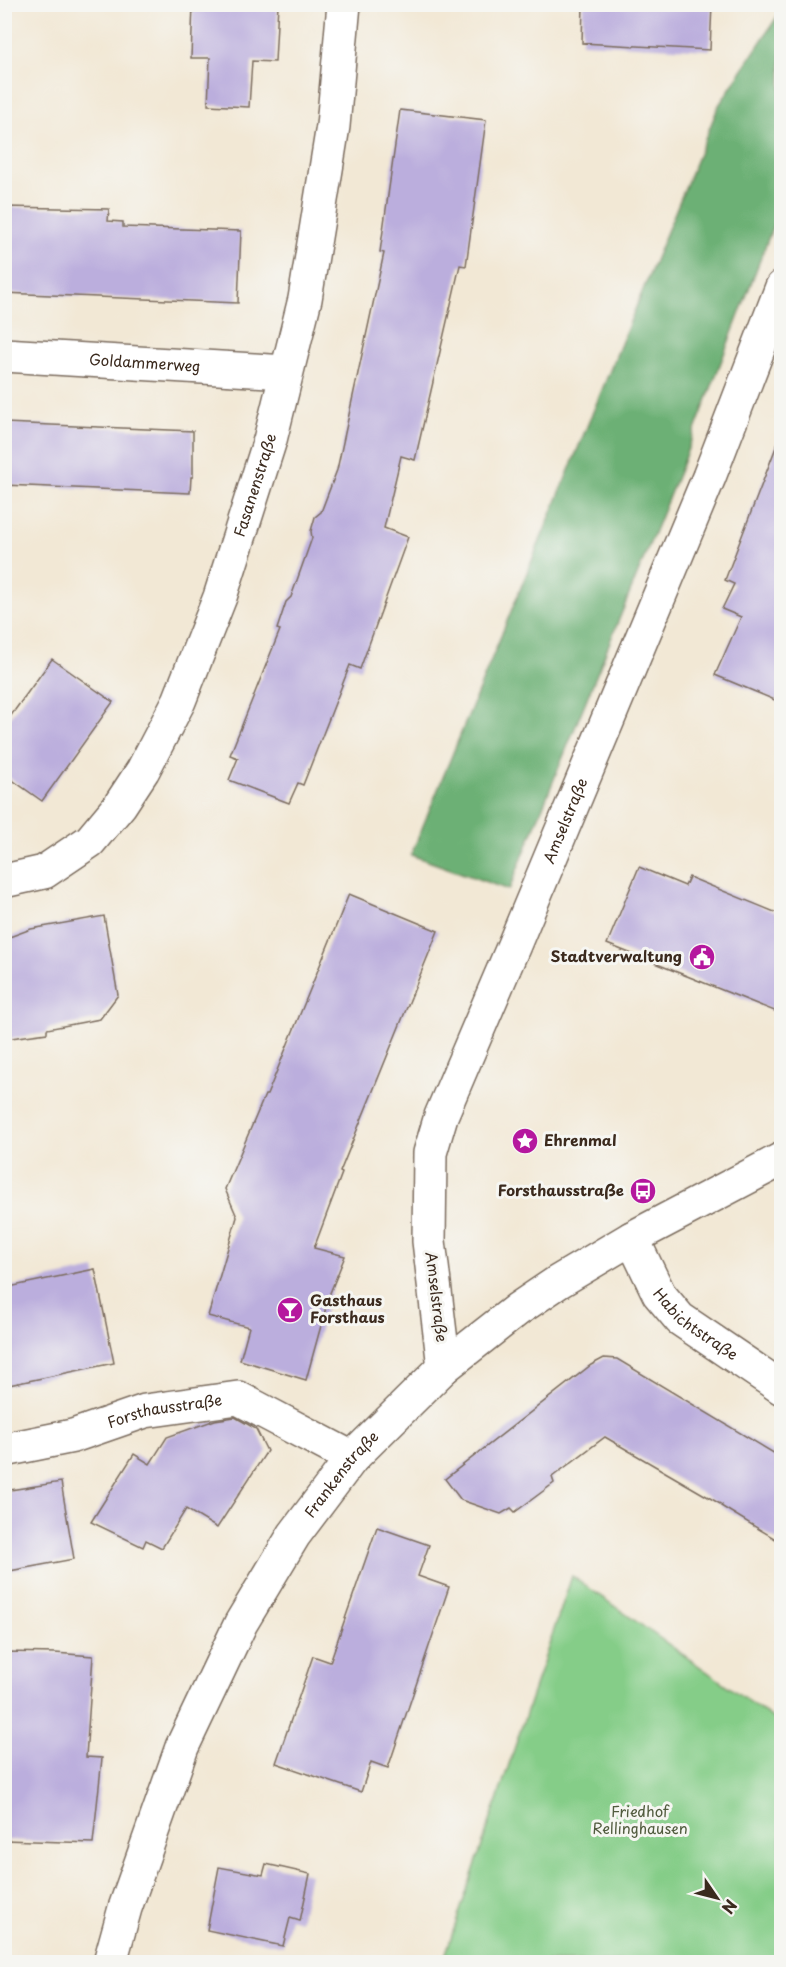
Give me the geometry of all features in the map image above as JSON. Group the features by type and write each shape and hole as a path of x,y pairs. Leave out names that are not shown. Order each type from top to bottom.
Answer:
{"street":[{"name":"Fasanenstraße","path":"4,881 44,873 90,841 120,805 143,770 179,701 220,597 270,440 305,299 333,126 344,4"},
{"name":"Amselstraße","path":"444,1367 429,1241 430,1153 441,1116 704,488 782,287"},
{"name":"Goldammerweg","path":"4,356 286,372"},
{"name":"Frankenstraße","path":"110,1962 125,1908 182,1747 241,1623 294,1535 352,1458 444,1367 518,1309 632,1238 782,1159"},
{"name":"Habichtstraße","path":"632,1238 658,1294 680,1319 782,1388"},
{"name":"Forsthausstraße","path":"4,1450 73,1436 145,1412 238,1398 352,1458"}],"green space":[{"path":"781,11 781,205 681,467 509,890 411,855 719,105"},
{"name":"Friedhof Rellinghausen","path":"572,1576 781,1724 781,1962 443,1962"}],"building":[{"path":"193,4 278,4 275,62 252,61 249,107 208,105 210,58 191,58"},
{"path":"583,4 712,4 710,50 582,43"},
{"path":"400,110 486,120 466,266 460,265 415,460 401,456 384,528 408,537 360,669 350,665 303,785 298,783 289,803 229,780 238,758 230,755 280,630 277,629 286,602 291,597 312,538 311,531 315,517 321,512 337,470 384,253 380,252"},
{"path":"5,207 109,209 108,221 123,222 123,227 241,231 238,303 4,293"},
{"path":"4,423 193,431 193,477 191,477 190,493 4,485"},
{"path":"778,442 782,443 782,703 715,675 741,617 722,609 734,584 725,580"},
{"path":"52,659 113,702 42,801 4,774 4,725"},
{"path":"639,867 685,886 689,877 782,915 782,1014 607,944"},
{"path":"349,894 438,931 340,1172 342,1173 314,1248 345,1256 330,1293 306,1380 240,1360 249,1327 208,1316 237,1217 225,1189 265,1095 267,1095"},
{"path":"104,916 118,995 100,1019 47,1029 47,1033 4,1039 4,939 31,929"},
{"path":"95,1269 114,1363 4,1386 4,1288"},
{"path":"604,1358 617,1359 782,1458 782,1543 605,1437 552,1477 554,1483 515,1512 511,1508 501,1514 461,1500 445,1479 591,1365"},
{"path":"235,1417 256,1429 267,1451 217,1528 186,1509 162,1548 146,1540 143,1547 91,1522 134,1454 150,1464 167,1437 215,1420"},
{"path":"61,1482 74,1559 4,1572 4,1491"},
{"path":"377,1527 429,1545 418,1576 449,1587 388,1768 371,1762 361,1792 276,1763 313,1656 330,1662"},
{"path":"4,1652 93,1656 86,1757 102,1758 93,1843 4,1840"},
{"path":"266,1864 310,1874 300,1921 290,1918 283,1946 207,1930 219,1867 263,1875"}],"place":[{"name":"Stadtverwaltung","path":"702,957"},
{"name":"Ehrenmal","path":"525,1141"},
{"name":"Forsthausstraße","path":"643,1191"},
{"name":"Gasthaus Forsthaus","path":"290,1310"}]}
